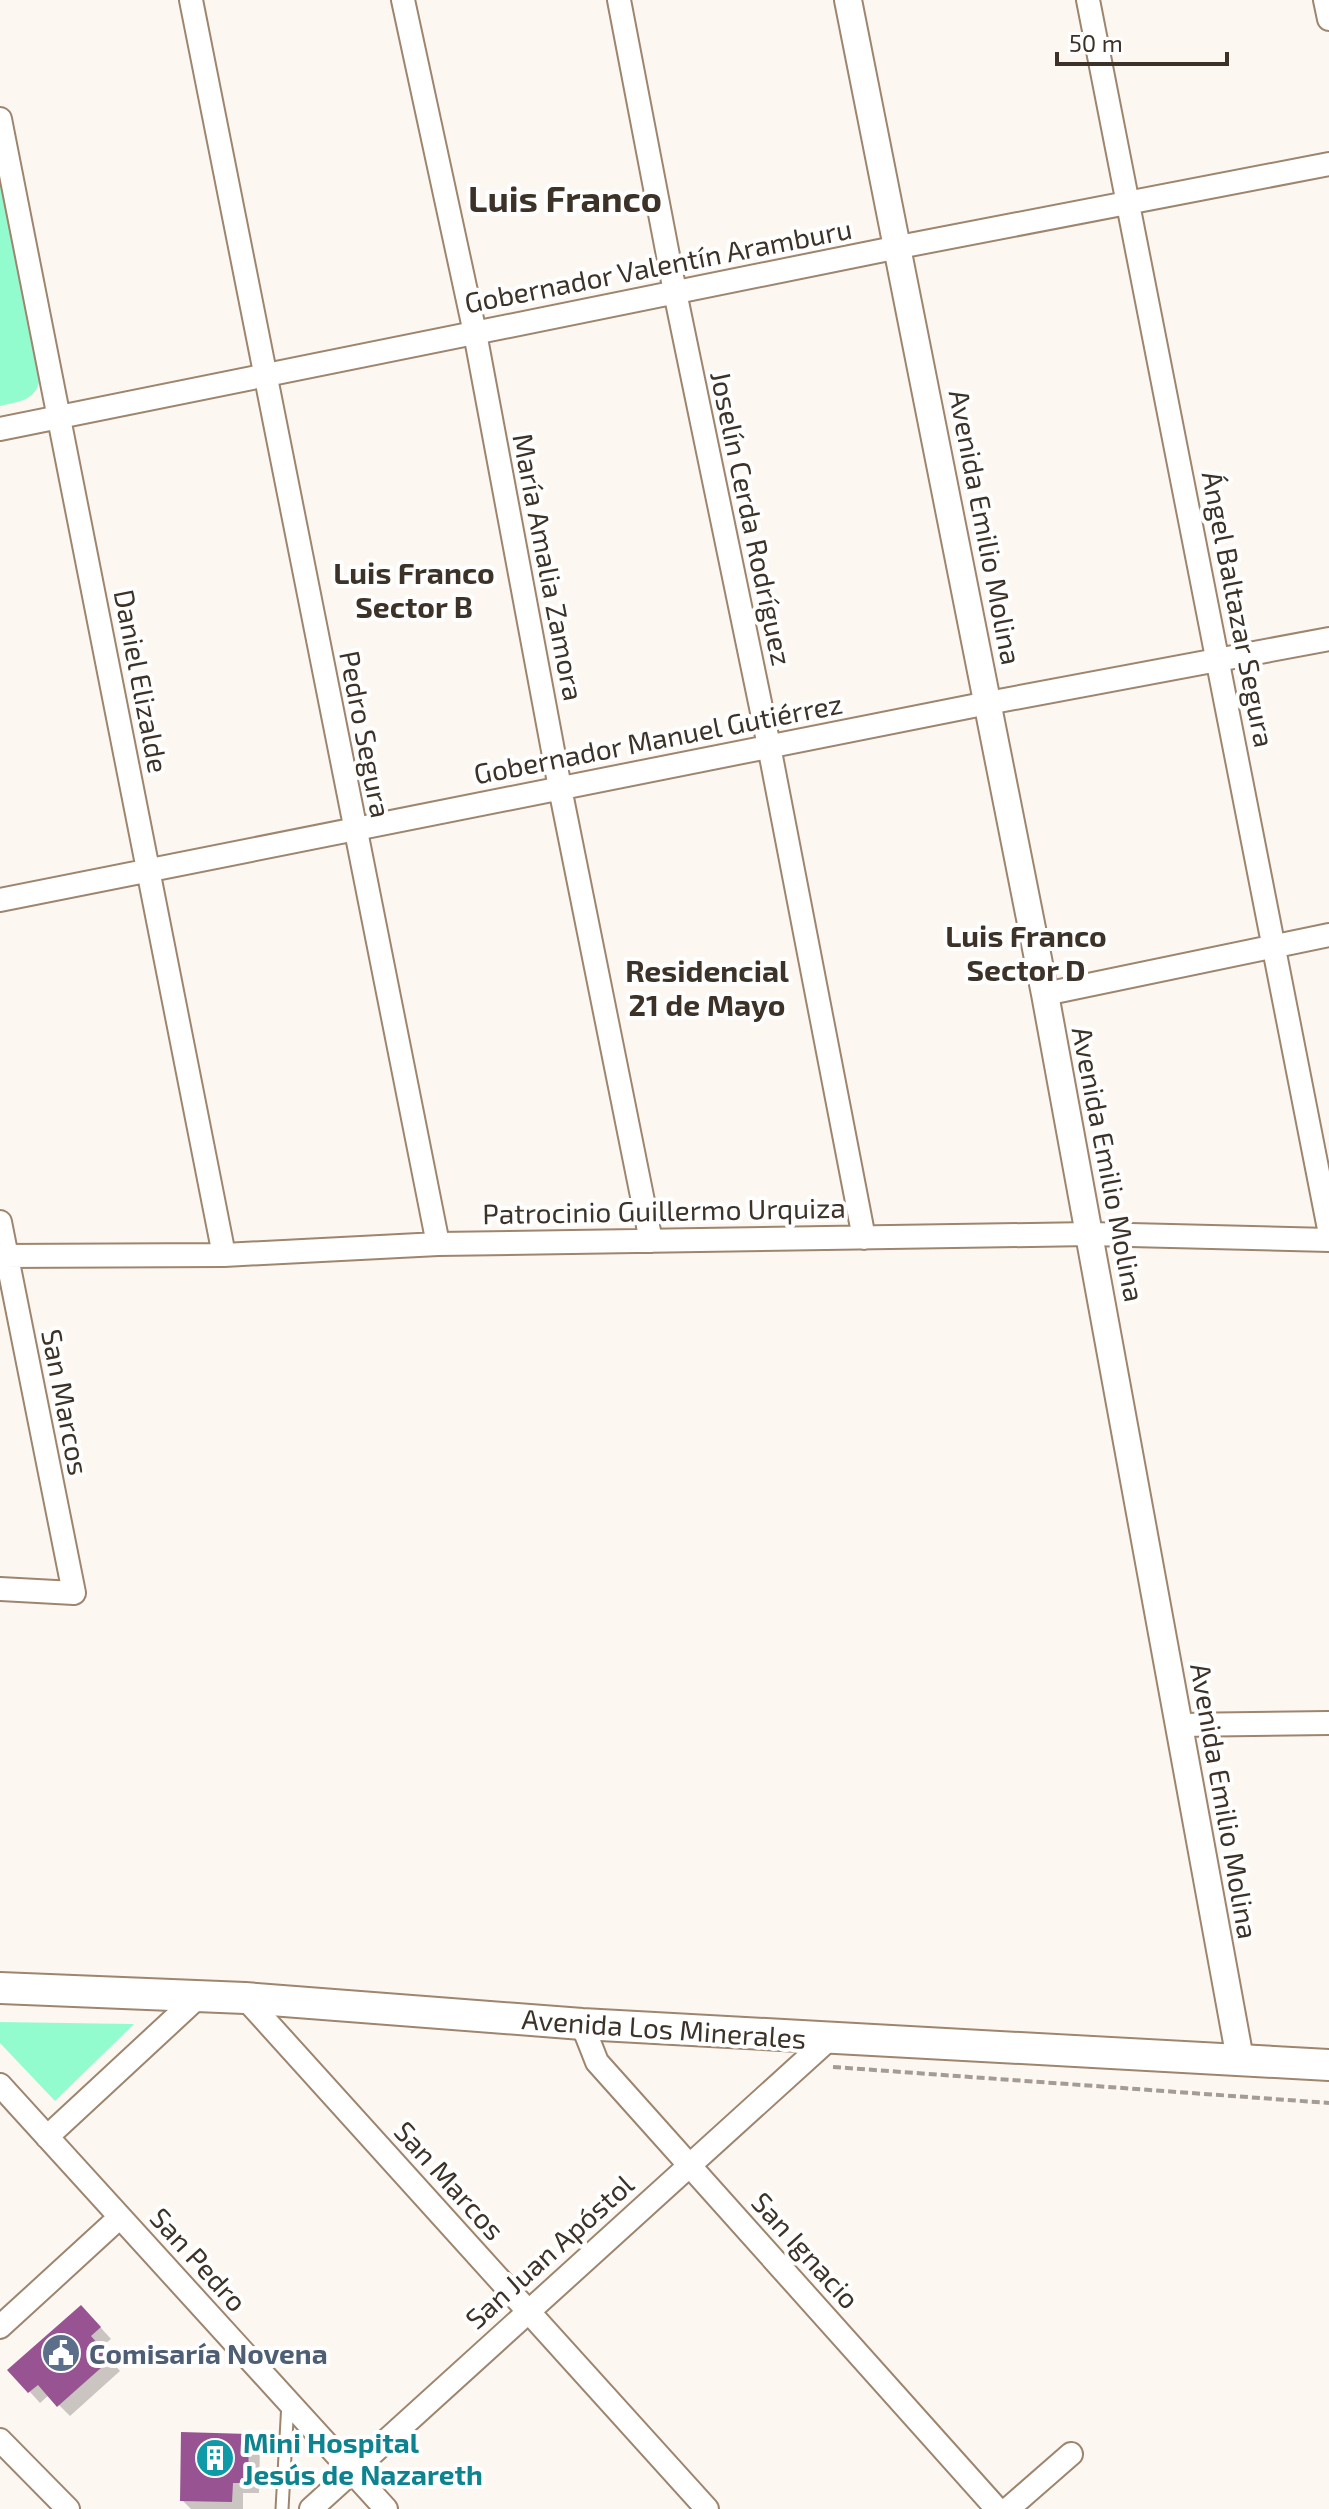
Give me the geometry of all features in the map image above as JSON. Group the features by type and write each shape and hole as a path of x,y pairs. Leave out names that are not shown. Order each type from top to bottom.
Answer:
{"main road":[{"name":"Avenida Los Minerales","path":"0,1988 245,1998 582,2024 1329,2065"}],"street":[{"name":"Pedro Segura","path":"191,0 438,1244"},
{"name":"María Amalia Zamora","path":"403,0 475,333 560,788 651,1241"},
{"name":"Joselín Cerda Rodríguez","path":"619,0 864,1238"},
{"name":"Avenida Emilio Molina","path":"848,0 1045,994 1240,2059"},
{"name":"Ángel Baltazar Segura","path":"1088,0 1329,1229"},
{"path":"1325,0 1329,19"},
{"name":"Daniel Elizalde","path":"0,119 224,1255"},
{"name":"Gobernador Valentín Aramburu","path":"0,429 899,247 1329,164"},
{"name":"Gobernador Manuel Gutiérrez","path":"0,900 769,746 1329,639"},
{"path":"1045,994 1329,935"},
{"name":"San Marcos","path":"0,1222 3,1256 74,1593 0,1589"},
{"name":"Patrocinio Guillermo Urquiza","path":"3,1256 224,1255 438,1244 1090,1234 1329,1240"},
{"path":"1178,1725 1329,1723"},
{"path":"47,2137 198,1997"},
{"name":"San Marcos","path":"245,1998 707,2509"},
{"name":"San Ignacio","path":"582,2024 597,2062 997,2509"},
{"name":"San Juan Apóstol","path":"311,2509 829,2039"},
{"name":"San Pedro","path":"0,2085 386,2509"},
{"path":"0,2327 120,2217"},
{"path":"0,2440 68,2509"},
{"path":"1008,2509 1071,2454"}],"lane":[{"path":"282,2509 289,2402"}],"path":[{"path":"801,2065 1329,2103"}],"green space":[{"path":"0,178 40,376 32,395 0,406"},
{"path":"0,2022 134,2024 55,2101 0,2043"}],"building":[{"path":"81,2305 101,2327 91,2336 111,2359 57,2407 38,2385 28,2393 7,2370"},
{"name":"Mini Hospital Jesús de Nazareth","path":"181,2432 249,2434 248,2483 233,2483 232,2502 180,2501"}],"place":[{"name":"Comisaría Novena","path":"61,2353"},
{"name":"Mini Hospital Jesús de Nazareth","path":"215,2458"}],"district":[{"name":"Luis Franco","path":"565,197"},
{"name":"Luis Franco Sector B","path":"414,589"},
{"name":"Luis Franco Sector D","path":"1026,952"},
{"name":"Residencial 21 de Mayo","path":"707,987"}]}
